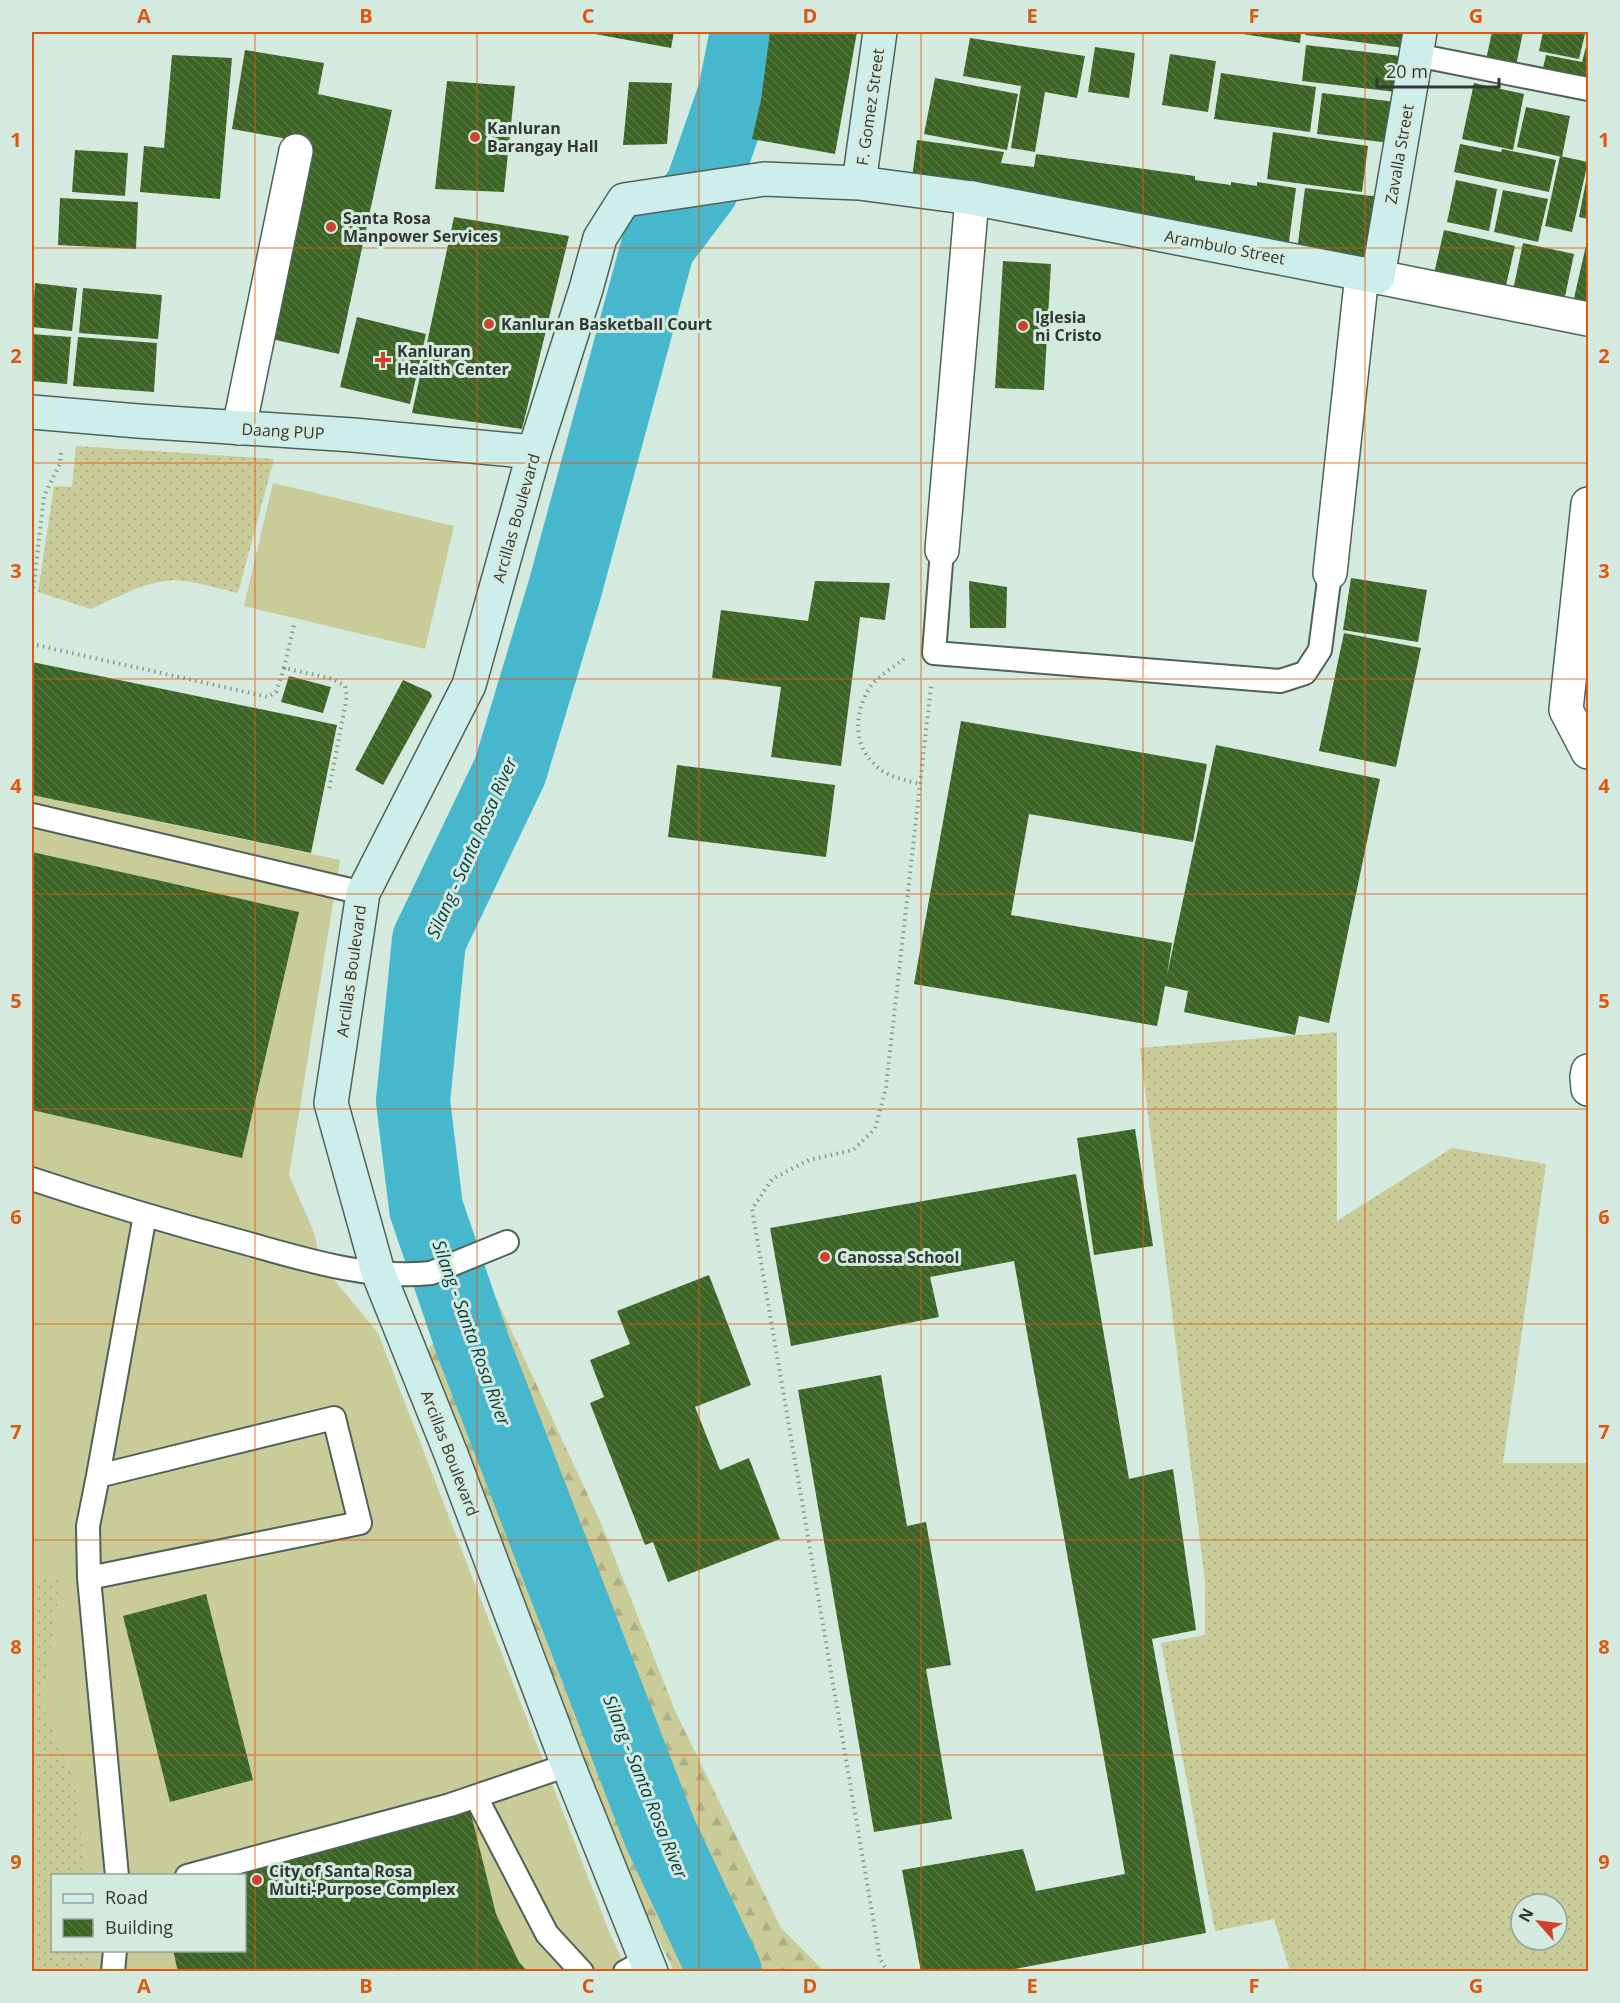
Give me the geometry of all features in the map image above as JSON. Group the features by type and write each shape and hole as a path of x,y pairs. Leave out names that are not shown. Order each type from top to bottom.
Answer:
{"main road":[{"name":"F. Gomez Street","path":"859,183 880,32"},
{"name":"Zavalla Street","path":"1370,275 1418,43"},
{"name":"Arcillas Boulevard","path":"640,1968 568,1765 451,1454 378,1272 331,1103 363,893 469,685 534,452 600,238 624,200 764,179 859,183"},
{"name":"Arambulo Street","path":"859,183 972,198 1370,275"},
{"name":"Daang PUP","path":"32,412 353,435 534,452"}],"street":[{"path":"240,428 296,151"},
{"path":"942,550 972,198"},
{"name":"Arambulo Street","path":"1370,275 1588,319"},
{"path":"1330,573 1370,275"},
{"path":"1588,504 1580,658 1566,711 1588,752"},
{"path":"1588,1071 1588,1089"}],"lane":[{"path":"1418,43 1588,89"},
{"path":"942,550 934,653 1280,681 1305,673 1320,650 1330,573"},
{"path":"32,815 363,893"},
{"path":"32,1179 145,1215 322,1264 378,1272 431,1273 507,1242"},
{"path":"117,1874 89,1578 88,1526 145,1215"},
{"path":"89,1578 360,1523 333,1418 98,1476"},
{"path":"191,1874 476,1797 568,1765"},
{"path":"476,1797 547,1934 582,1971"},
{"path":"113,1971 115,1952"}],"path":[{"path":"32,600 44,496 60,464 66,416"},
{"path":"32,642 47,648 268,697 276,692 294,625"},
{"path":"888,1971 880,1959 752,1209 772,1179 809,1160 853,1150 875,1129 886,1088 920,783 934,653 905,657 872,685 858,715 859,741 873,764 897,778 920,783"},
{"path":"284,668 333,679 345,686 347,696 329,790"}],"green space":[{"path":"76,446 274,459 238,593 173,580 137,589 91,609 38,592 54,486 72,487"},
{"path":"273,483 454,526 425,649 244,606"},
{"path":"32,795 340,860 289,1175 313,1230 322,1265 378,1333 610,1934 628,1971 88,1971 90,1952 246,1952 246,1874 87,1874 74,1776 42,1704 62,1578 32,1577"},
{"path":"1337,1032 1337,1221 1452,1148 1546,1164 1503,1463 1588,1463 1588,1971 1290,1971 1274,1919 1215,1931 1161,1643 1205,1635 1205,1583 1140,1048"},
{"path":"497,1300 600,1521 676,1713 781,1928 824,1971 674,1971 638,1898 480,1509 427,1350 446,1329"},
{"path":"32,1577 62,1578 42,1704 74,1776 87,1874 51,1874 51,1952 90,1952 88,1971 32,1972"}],"building":[{"path":"584,32 674,32 671,48"},
{"path":"770,32 857,32 835,154 752,139 761,100"},
{"path":"1230,32 1301,32 1300,43"},
{"path":"1306,32 1406,32 1404,48 1305,35"},
{"path":"1492,32 1523,32 1514,75 1484,69"},
{"path":"1543,32 1585,34 1579,59 1539,51"},
{"path":"970,38 1085,56 1077,98 1045,92 1035,152 1011,148 1021,86 963,76"},
{"path":"1588,39 1588,88 1541,77 1546,55 1582,62"},
{"path":"1306,45 1401,56 1396,92 1302,81"},
{"path":"1095,47 1135,53 1129,98 1088,92"},
{"path":"245,50 324,63 318,94 392,110 339,354 267,338 310,143 232,129"},
{"path":"1170,54 1216,61 1208,112 1162,105"},
{"path":"172,55 232,58 220,199 140,192 144,146 164,148"},
{"path":"1221,73 1316,87 1310,132 1214,119"},
{"path":"935,78 1018,94 1007,150 924,134"},
{"name":"Kanluran Barangay Hall","path":"447,81 515,86 504,192 435,189"},
{"path":"629,82 672,83 667,144 623,145"},
{"path":"1474,83 1524,94 1513,150 1462,139"},
{"path":"1322,93 1396,102 1390,143 1317,134"},
{"path":"1526,107 1570,116 1562,157 1517,147"},
{"path":"1273,132 1368,146 1362,192 1267,179"},
{"path":"917,140 1004,152 1001,163 1034,167 1036,154 1195,176 1195,180 1231,185 1231,182 1257,186 1257,182 1296,188 1287,257 909,201"},
{"path":"1460,144 1501,152 1502,149 1556,160 1549,192 1454,172"},
{"path":"75,150 128,153 125,196 72,192"},
{"path":"1560,156 1588,162 1572,232 1545,226"},
{"path":"1588,176 1588,219 1579,217"},
{"path":"1456,180 1497,189 1489,231 1447,222"},
{"path":"1305,188 1389,198 1380,270 1296,259"},
{"path":"1503,190 1548,199 1538,242 1494,232"},
{"path":"60,198 138,202 136,249 58,245"},
{"name":"Kanluran Basketball Court","path":"454,217 569,236 522,429 412,413"},
{"path":"1444,230 1515,246 1502,303 1431,287"},
{"path":"1588,241 1588,311 1572,307"},
{"path":"1523,243 1574,254 1560,320 1509,309"},
{"name":"Iglesia ni Cristo","path":"1003,261 1051,264 1044,390 995,388"},
{"path":"35,283 77,288 72,331 32,327"},
{"path":"83,288 162,295 158,339 79,333"},
{"name":"Kanluran Health Center","path":"357,317 426,334 410,404 340,387"},
{"path":"32,334 71,337 67,384 32,381"},
{"path":"78,337 157,343 154,392 73,386"},
{"path":"1351,578 1427,590 1418,642 1343,630"},
{"path":"815,581 890,583 885,620 860,617 841,766 771,757 781,687 712,678 721,610 808,621"},
{"path":"969,581 1007,587 1006,628 970,628"},
{"path":"1344,633 1421,648 1396,767 1319,751"},
{"path":"32,662 337,725 311,853 32,795"},
{"path":"289,676 331,687 323,713 281,702"},
{"path":"403,680 430,692 432,696 383,785 355,770"},
{"path":"961,721 1207,764 1193,842 1029,814 1011,915 1172,943 1167,975 1216,745 1380,779 1329,1023 1299,1016 1295,1035 1184,1012 1188,991 1165,986 1157,1026 914,984"},
{"path":"677,765 835,785 826,857 668,837"},
{"path":"32,852 299,912 242,1158 32,1110"},
{"path":"1135,1129 1153,1246 1094,1255 1077,1138"},
{"path":"1076,1174 1129,1479 1173,1469 1196,1630 1152,1639 1206,1933 999,1972 921,1972 902,1870 1023,1849 1036,1891 1125,1874 1014,1261 930,1277 939,1317 791,1346 770,1228"},
{"path":"709,1275 751,1385 695,1407 720,1470 749,1458 780,1539 668,1582 653,1542 645,1545 590,1403 604,1397 590,1360 630,1344 617,1311"},
{"path":"881,1375 907,1526 926,1522 951,1665 926,1669 952,1819 874,1832 798,1390"},
{"path":"206,1594 253,1780 170,1802 123,1616"},
{"path":"470,1810 496,1914 519,1962 528,1972 178,1972 173,1952 246,1952 246,1874 223,1874"}],"waterway":[{"name":"Silang - Santa Rosa River","path":"725,1972 660,1833 473,1346 426,1208 413,1101 429,940 510,771 564,592 658,246 702,188 735,93 747,32"}],"place":[{"name":"Kanluran Barangay Hall","path":"475,137"},
{"name":"Santa Rosa Manpower Services","path":"331,227"},
{"name":"Kanluran Basketball Court","path":"489,324"},
{"name":"Iglesia ni Cristo","path":"1023,326"},
{"name":"Kanluran Health Center","path":"383,360"},
{"name":"Canossa School","path":"825,1257"},
{"name":"City of Santa Rosa Multi-Purpose Complex","path":"257,1880"}]}
